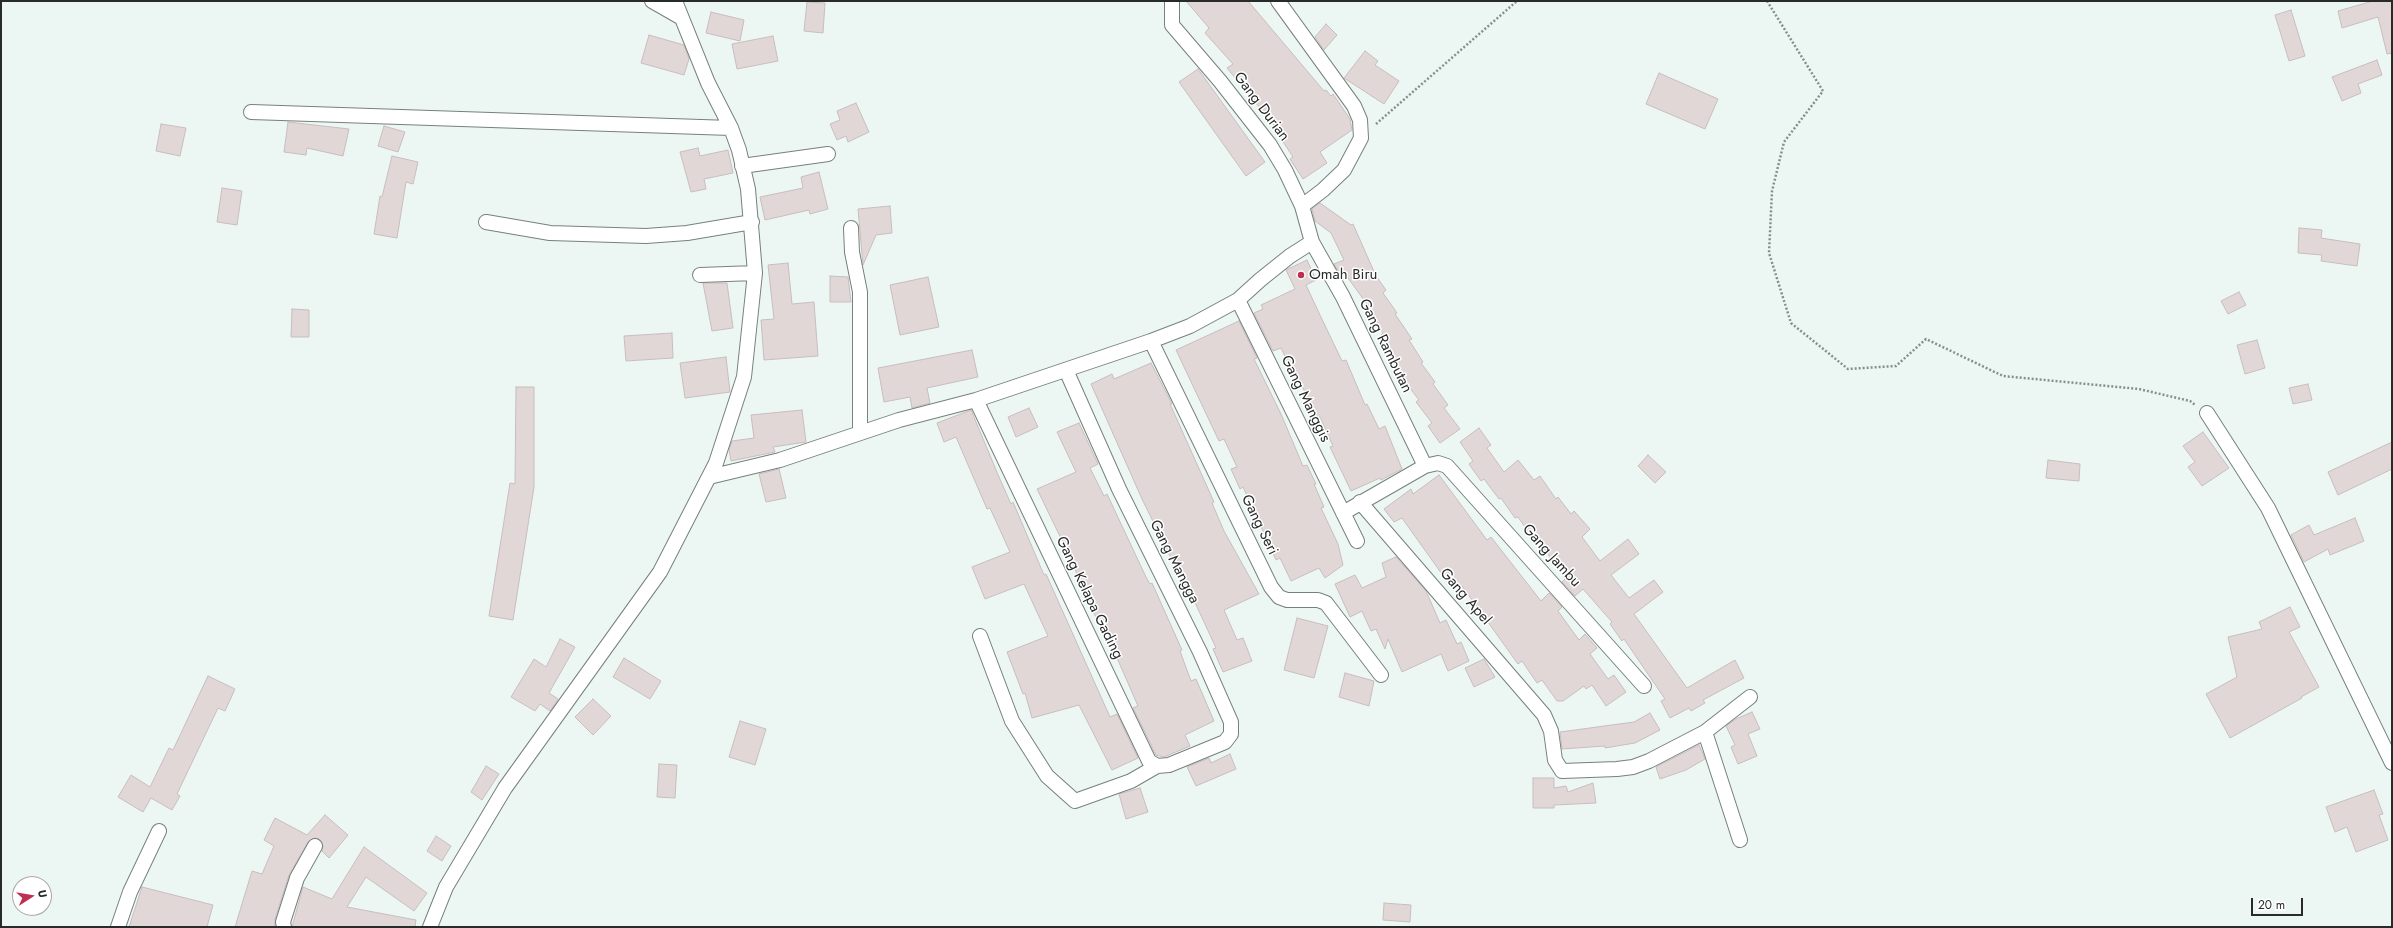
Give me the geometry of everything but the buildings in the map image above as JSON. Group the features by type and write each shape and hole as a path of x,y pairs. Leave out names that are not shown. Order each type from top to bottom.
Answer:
{"street":[{"path":"652,1 680,16"},
{"path":"430,927 446,887 506,788 660,572 716,463 744,377 755,273 752,222 748,189 731,128 708,83 675,1"},
{"name":"Gang Durian","path":"1172,1 1172,25 1216,75 1270,145 1302,206 1312,242"},
{"path":"1278,1 1354,106 1360,120 1360,138 1344,170 1323,190 1302,206"},
{"path":"251,112 731,128"},
{"path":"742,166 828,154"},
{"path":"486,222 550,233 646,236 687,234 752,222"},
{"path":"851,228 852,252 860,292 860,433"},
{"path":"709,477 780,460 899,420 976,400 1151,341 1190,326 1238,300 1284,260 1312,242"},
{"name":"Gang Rambutan","path":"1312,242 1342,297 1425,466"},
{"path":"700,275 755,273"},
{"name":"Gang Manggis","path":"1238,300 1357,541"},
{"name":"Gang Seri","path":"1151,341 1271,587 1279,597 1287,600 1318,600 1326,603 1381,675"},
{"name":"Gang Mangga","path":"1066,370 1119,489 1200,652 1231,722 1232,734 1225,742 1169,765 1157,766"},
{"name":"Gang Kelapa Gading","path":"976,400 1149,761 1157,766"},
{"path":"2207,413 2268,508 2392,763"},
{"name":"Gang Jambu","path":"1425,466 1438,463 1447,466 1644,686"},
{"path":"1342,512 1425,466"},
{"name":"Gang Apel","path":"1360,502 1544,715 1551,731 1555,760 1562,771 1634,767 1705,732"},
{"path":"980,636 1012,721 1047,776 1075,800 1130,781 1157,766"},
{"path":"1740,840 1705,732 1750,697"},
{"path":"118,927 130,892 159,831"},
{"path":"284,927 282,922 298,878 315,846"}],"path":[{"path":"1360,138 1517,1"},
{"path":"1767,1 1823,91 1784,142 1772,192 1769,253 1790,323 1848,369 1896,366 1926,339 2003,376 2139,389 2190,401 2207,413"}],"place":[{"name":"Omah Biru","path":"1301,275"}]}
